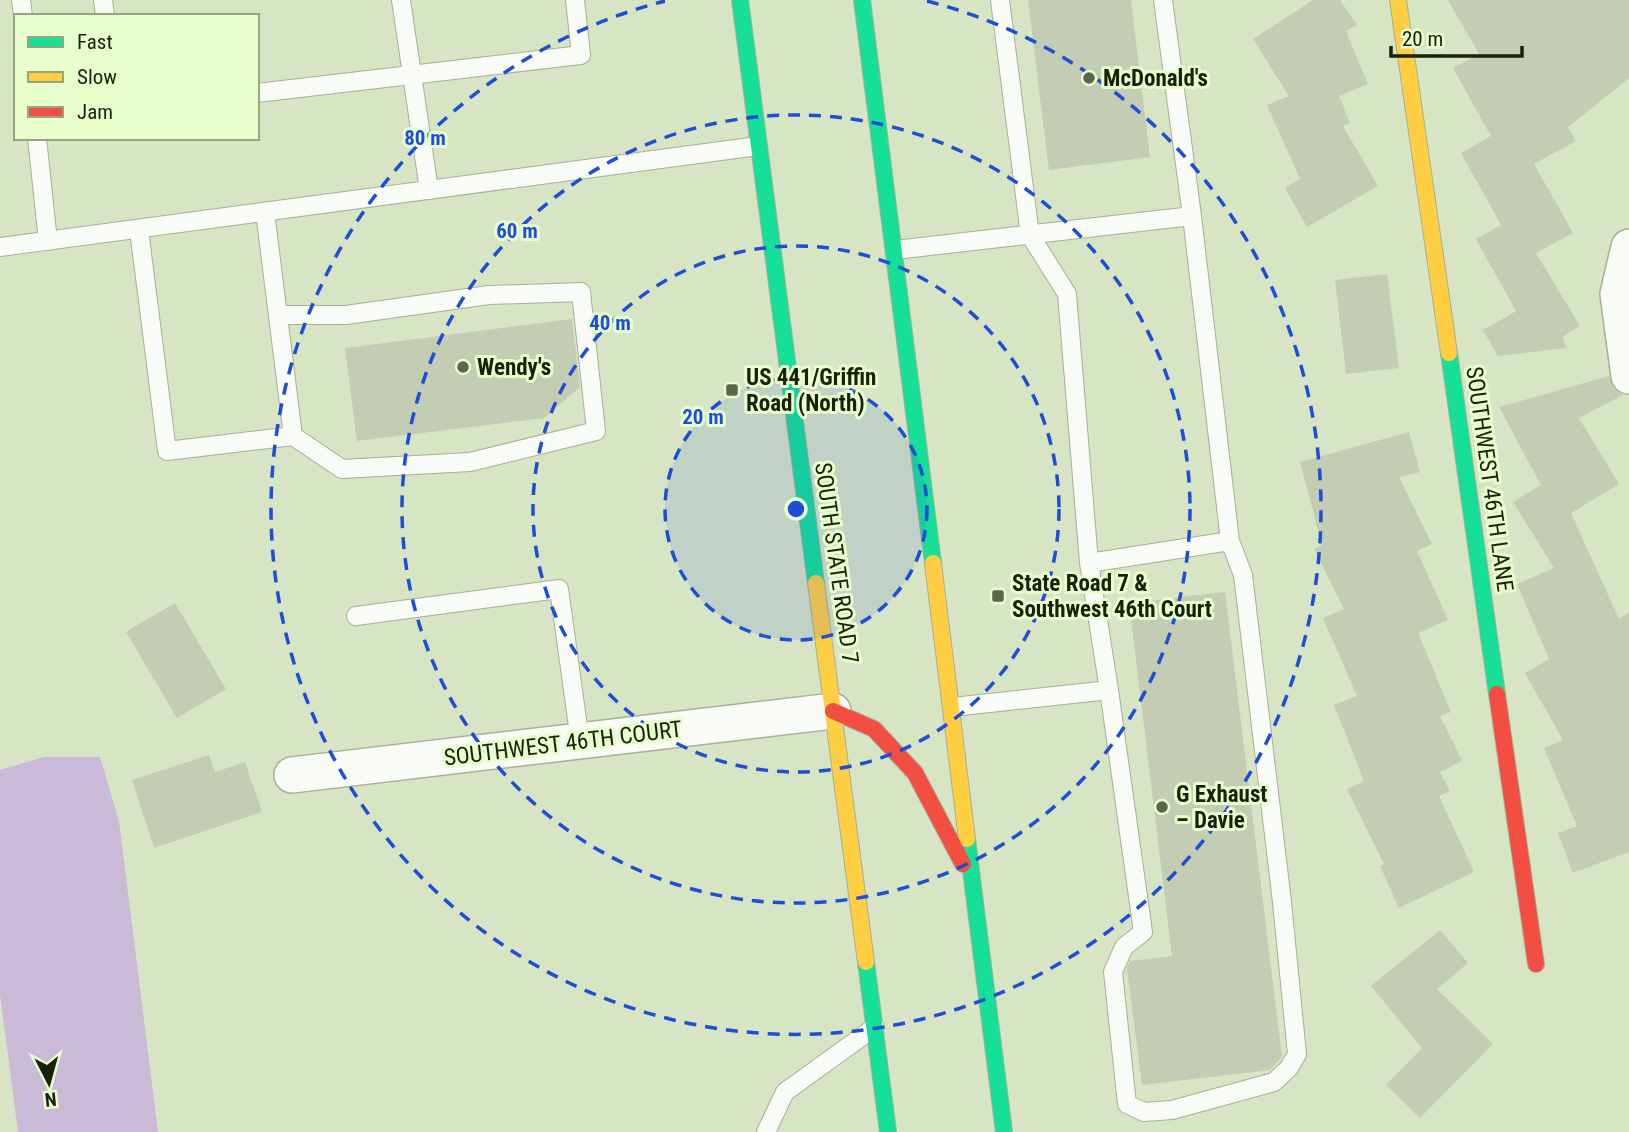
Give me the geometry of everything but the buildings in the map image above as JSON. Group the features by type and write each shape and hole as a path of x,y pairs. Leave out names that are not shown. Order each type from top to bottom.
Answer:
{"main road":[{"name":"SOUTH STATE ROAD 7","path":"740,0 888,1132"},
{"path":"862,0 953,707 1004,1132"},
{"name":"SOUTHWEST 46TH LANE","path":"1398,0 1536,964"},
{"path":"834,711 874,729 915,773 975,888"}],"street":[{"path":"1629,247 1618,294 1629,376"},
{"name":"SOUTHWEST 46TH COURT","path":"292,775 834,711"}],"lane":[{"path":"401,0 429,190"},
{"path":"259,93 582,55 575,0"},
{"path":"1000,0 1030,234 1067,294 1089,564 1143,932 1124,947 1113,972 1127,1104 1144,1112 1172,1110 1274,1082 1289,1068 1297,1054 1282,902 1243,575 1230,541 1192,216 1163,0"},
{"path":"37,140 48,241"},
{"path":"0,247 758,146"},
{"path":"265,212 293,436"},
{"path":"895,250 1192,216"},
{"path":"139,230 167,451 293,436 342,469 470,462 596,431 581,292 489,295 346,315 279,315"},
{"path":"1089,564 1230,541"},
{"path":"356,616 559,589 580,741"},
{"path":"953,707 1109,690"},
{"path":"766,1132 785,1092 875,1027"}],"shaded area":[{"path":"44,757 100,757 119,821 158,1132 18,1132 0,994 0,770"}],"traffic: fast":[{"path":"740,0 816,583"},
{"path":"862,0 933,563"},
{"path":"1449,353 1497,694"},
{"path":"967,839 1004,1132"},
{"path":"866,962 888,1132"}],"traffic: slow":[{"path":"1398,0 1449,353"},
{"path":"933,563 967,839"},
{"path":"816,583 866,962"}],"traffic: jam":[{"path":"1497,694 1536,964"},
{"path":"833,711 874,729 915,773 963,864"}],"place":[{"name":"McDonald's","path":"1089,78"},
{"name":"Wendy's","path":"463,367"},
{"name":"US 441/Griffin Road (North)","path":"732,390"},
{"name":"State Road 7 & Southwest 46th Court","path":"998,596"},
{"name":"G Exhaust – Davie","path":"1162,807"}]}
